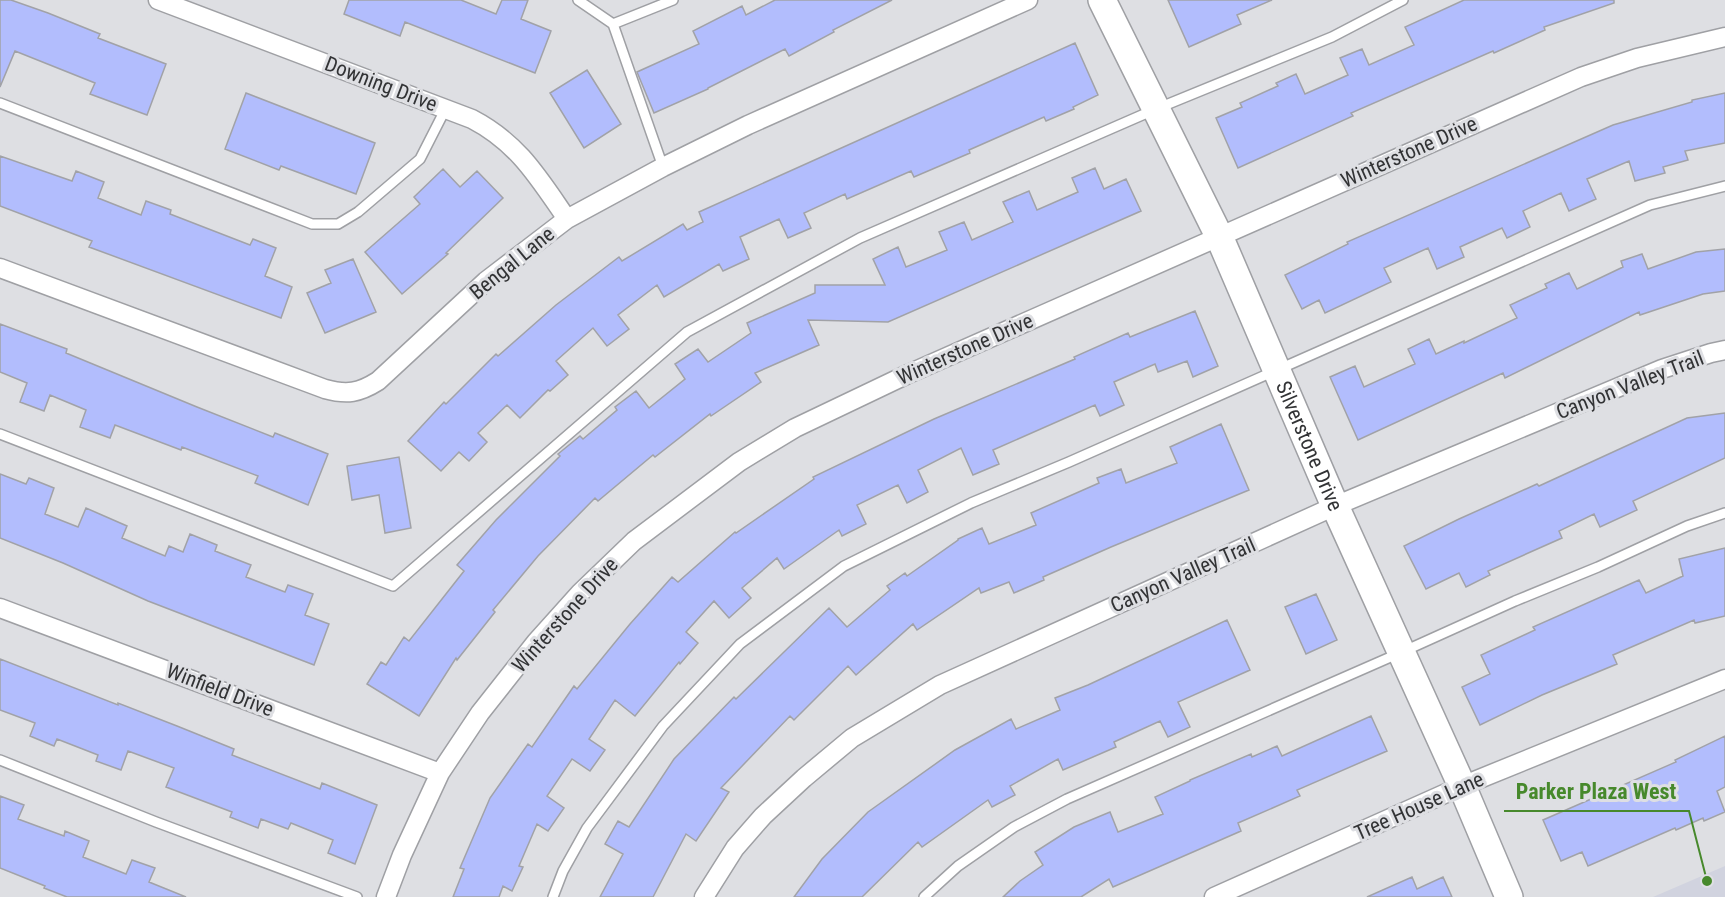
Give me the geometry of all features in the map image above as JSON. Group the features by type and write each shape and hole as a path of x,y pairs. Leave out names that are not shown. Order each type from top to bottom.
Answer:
{"street":[{"name":"Downing Drive","path":"158,0 472,118 509,142 537,175 567,219"},
{"name":"Bengal Lane","path":"0,268 325,389 352,392 365,389 378,381 486,281 567,219 663,167 748,125 1028,0"},
{"name":"Silverstone Drive","path":"1102,0 1219,236 1335,506 1462,786 1509,897"},
{"name":"Winterstone Drive","path":"386,897 402,855 441,773 480,712 536,642 580,593 634,541 739,462 795,429 906,375 1581,76 1637,58 1725,37"},
{"name":"Canyon Valley Trail","path":"704,897 735,848 763,816 852,738 940,685 1335,506 1662,369 1725,350"},
{"name":"Winfield Drive","path":"0,608 441,773"},
{"name":"Tree House Lane","path":"1214,897 1462,786 1725,679"}],"lane":[{"path":"578,0 613,24 663,167"},
{"path":"613,24 673,0"},
{"path":"0,435 393,586 687,332 860,238 1156,109 1332,37 1403,0"},
{"path":"0,103 312,224 338,224 358,212 420,159 446,108"},
{"path":"553,897 563,872 587,828 663,726 740,644 844,566 971,503 1070,462 1650,205 1725,186"},
{"path":"924,897 958,866 995,840 1014,827 1067,799 1515,601 1598,567 1687,525 1725,513"},
{"path":"0,760 156,822 357,897"}],"shaded area":[{"path":"1725,866 1725,897 1653,897"}],"building":[{"path":"0,0 11,0 48,13 100,34 98,38 166,64 147,115 90,94 95,83 15,51 0,87"},
{"path":"349,0 461,0 496,14 502,0 528,0 521,19 551,31 535,73 405,22 400,36 344,14"},
{"path":"775,0 892,0 833,30 834,32 789,56 785,49 708,89 654,113 637,72 699,44 693,31 742,6 746,15"},
{"path":"1168,0 1272,0 1237,15 1241,24 1189,47"},
{"path":"1464,0 1614,0 1614,3 1544,27 1545,30 1351,113 1353,116 1238,168 1216,118 1242,107 1240,103 1278,86 1276,83 1296,74 1305,94 1348,75 1340,58 1362,49 1369,65 1414,45 1405,27"},
{"path":"1075,43 1098,95 1073,107 1074,109 1046,121 1044,117 914,177 911,171 847,199 845,194 804,213 811,228 788,238 779,219 740,237 749,259 723,271 719,264 664,297 657,285 618,315 629,329 607,346 593,328 556,361 568,375 550,391 548,390 520,418 507,405 478,433 487,442 469,461 459,452 441,471 408,441 444,402 446,404 496,354 498,356 556,305 619,257 622,261 683,224 687,230 703,222 699,212"},
{"path":"587,70 621,124 584,148 550,93"},
{"path":"246,93 375,143 356,194 281,166 279,170 225,149"},
{"path":"1725,93 1725,143 1685,151 1688,160 1663,167 1665,173 1635,181 1629,161 1587,179 1596,199 1569,211 1561,193 1523,211 1530,227 1507,238 1502,228 1460,247 1464,257 1437,269 1428,248 1384,268 1391,282 1325,313 1319,300 1302,309 1285,275 1348,244 1347,242 1613,125 1692,102 1692,100"},
{"path":"0,156 72,181 76,171 104,182 98,198 141,215 146,201 171,210 170,214 250,245 253,239 276,248 265,276 292,287 281,318 89,247 92,241 0,206"},
{"path":"1095,168 1104,189 1126,179 1141,211 888,322 808,320 819,345 755,373 761,382 711,416 710,414 655,457 653,455 598,501 595,498 538,556 493,610 495,612 457,660 456,658 419,716 367,684 381,662 386,665 404,637 409,641 464,571 457,565 496,520 560,456 558,454 580,436 583,439 617,410 615,407 636,391 649,408 685,379 675,364 698,349 708,362 751,333 747,323 815,293 815,285 885,285 873,259 898,247 906,267 947,250 939,232 964,222 972,240 1013,222 1003,202 1029,191 1037,210 1078,192 1072,178"},
{"path":"443,169 460,187 477,171 503,198 446,253 448,254 402,294 365,252 420,204 414,197"},
{"path":"1725,249 1725,291 1703,294 1640,315 1639,312 1505,378 1503,373 1358,440 1330,377 1355,366 1364,387 1415,364 1408,349 1429,339 1436,354 1517,318 1510,305 1547,288 1545,284 1569,273 1577,289 1623,267 1621,261 1642,254 1648,269 1696,252"},
{"path":"353,259 376,312 325,333 307,293 331,283 325,270"},
{"path":"1195,311 1218,366 1193,377 1187,361 1158,372 1155,364 1114,382 1124,405 1100,416 1095,405 993,450 999,464 973,475 961,448 918,470 928,492 907,503 898,485 857,505 866,524 842,536 839,530 784,569 777,558 742,588 751,598 729,618 714,601 686,632 698,643 680,664 679,662 635,716 615,700 589,739 605,750 590,771 572,759 547,796 564,808 548,831 537,824 519,866 523,867 512,891 503,886 499,897 453,897 464,869 460,868 490,798 528,744 532,747 574,686 577,689 672,577 678,582 735,532 814,479 813,477 934,419 1075,359 1074,357 1128,333 1130,337"},
{"path":"0,324 67,349 66,353 197,407 273,437 275,433 328,454 308,505 255,483 258,476 182,447 181,450 115,425 110,438 80,427 86,410 50,395 44,411 20,402 27,383 0,372"},
{"path":"1725,413 1725,458 1633,501 1637,510 1600,527 1594,514 1559,531 1562,538 1488,571 1490,575 1466,587 1459,573 1426,589 1404,546 1459,519 1537,484 1539,486 1687,418"},
{"path":"1221,424 1249,490 1111,547 1043,577 1044,580 1014,593 1009,582 981,593 979,588 917,630 913,624 856,675 848,666 794,720 790,716 721,788 729,792 696,841 686,834 653,897 600,897 623,854 605,844 618,821 629,827 674,759 734,697 736,699 829,608 847,627 890,590 887,586 905,573 907,576 958,539 982,528 989,544 1036,525 1031,513 1099,483 1097,478 1121,469 1126,483 1177,463 1170,447"},
{"path":"399,457 411,528 385,533 379,495 352,500 347,466"},
{"path":"0,474 26,484 29,478 54,488 45,514 78,527 86,508 127,526 122,538 165,556 169,546 183,552 190,534 217,545 215,551 251,565 246,577 285,592 288,585 313,594 305,615 329,624 314,665 148,601 0,538"},
{"path":"1725,548 1725,616 1695,623 1694,620 1613,655 1617,664 1542,695 1480,725 1462,687 1490,674 1481,655 1535,630 1533,627 1639,580 1646,593 1683,576 1679,559"},
{"path":"1316,594 1337,640 1306,654 1285,607"},
{"path":"1227,620 1250,670 1178,702 1190,727 1168,737 1160,721 1114,742 1116,747 1063,770 1058,759 1010,786 1015,795 992,807 988,800 922,847 918,842 862,897 794,897 822,859 868,812 955,750 1011,719 1016,729 1060,710 1055,698"},
{"path":"0,659 234,749 232,755 320,789 322,783 377,805 355,864 328,853 333,840 291,823 288,829 261,819 258,828 230,817 232,812 166,787 174,768 128,751 121,770 96,761 98,755 57,739 54,746 30,736 35,723 0,710"},
{"path":"1371,716 1387,751 1297,790 1300,796 1238,823 1241,831 1113,887 1109,879 1081,897 1003,897 1020,881 1043,865 1035,852 1074,827 1110,812 1118,832 1163,814 1155,797 1190,780 1251,754 1252,757 1277,746 1282,756"},
{"path":"1725,736 1725,787 1717,791 1725,812 1704,821 1703,818 1676,830 1675,828 1588,866 1582,852 1561,861 1543,820 1676,762 1675,760"},
{"path":"0,796 24,805 18,819 64,836 65,831 89,841 83,857 126,874 132,860 155,868 149,882 186,897 67,897 0,868"},
{"path":"1412,877 1417,889 1443,877 1452,897 1367,897"}],"place":[{"name":"Parker Plaza West","path":"1707,881"}]}
